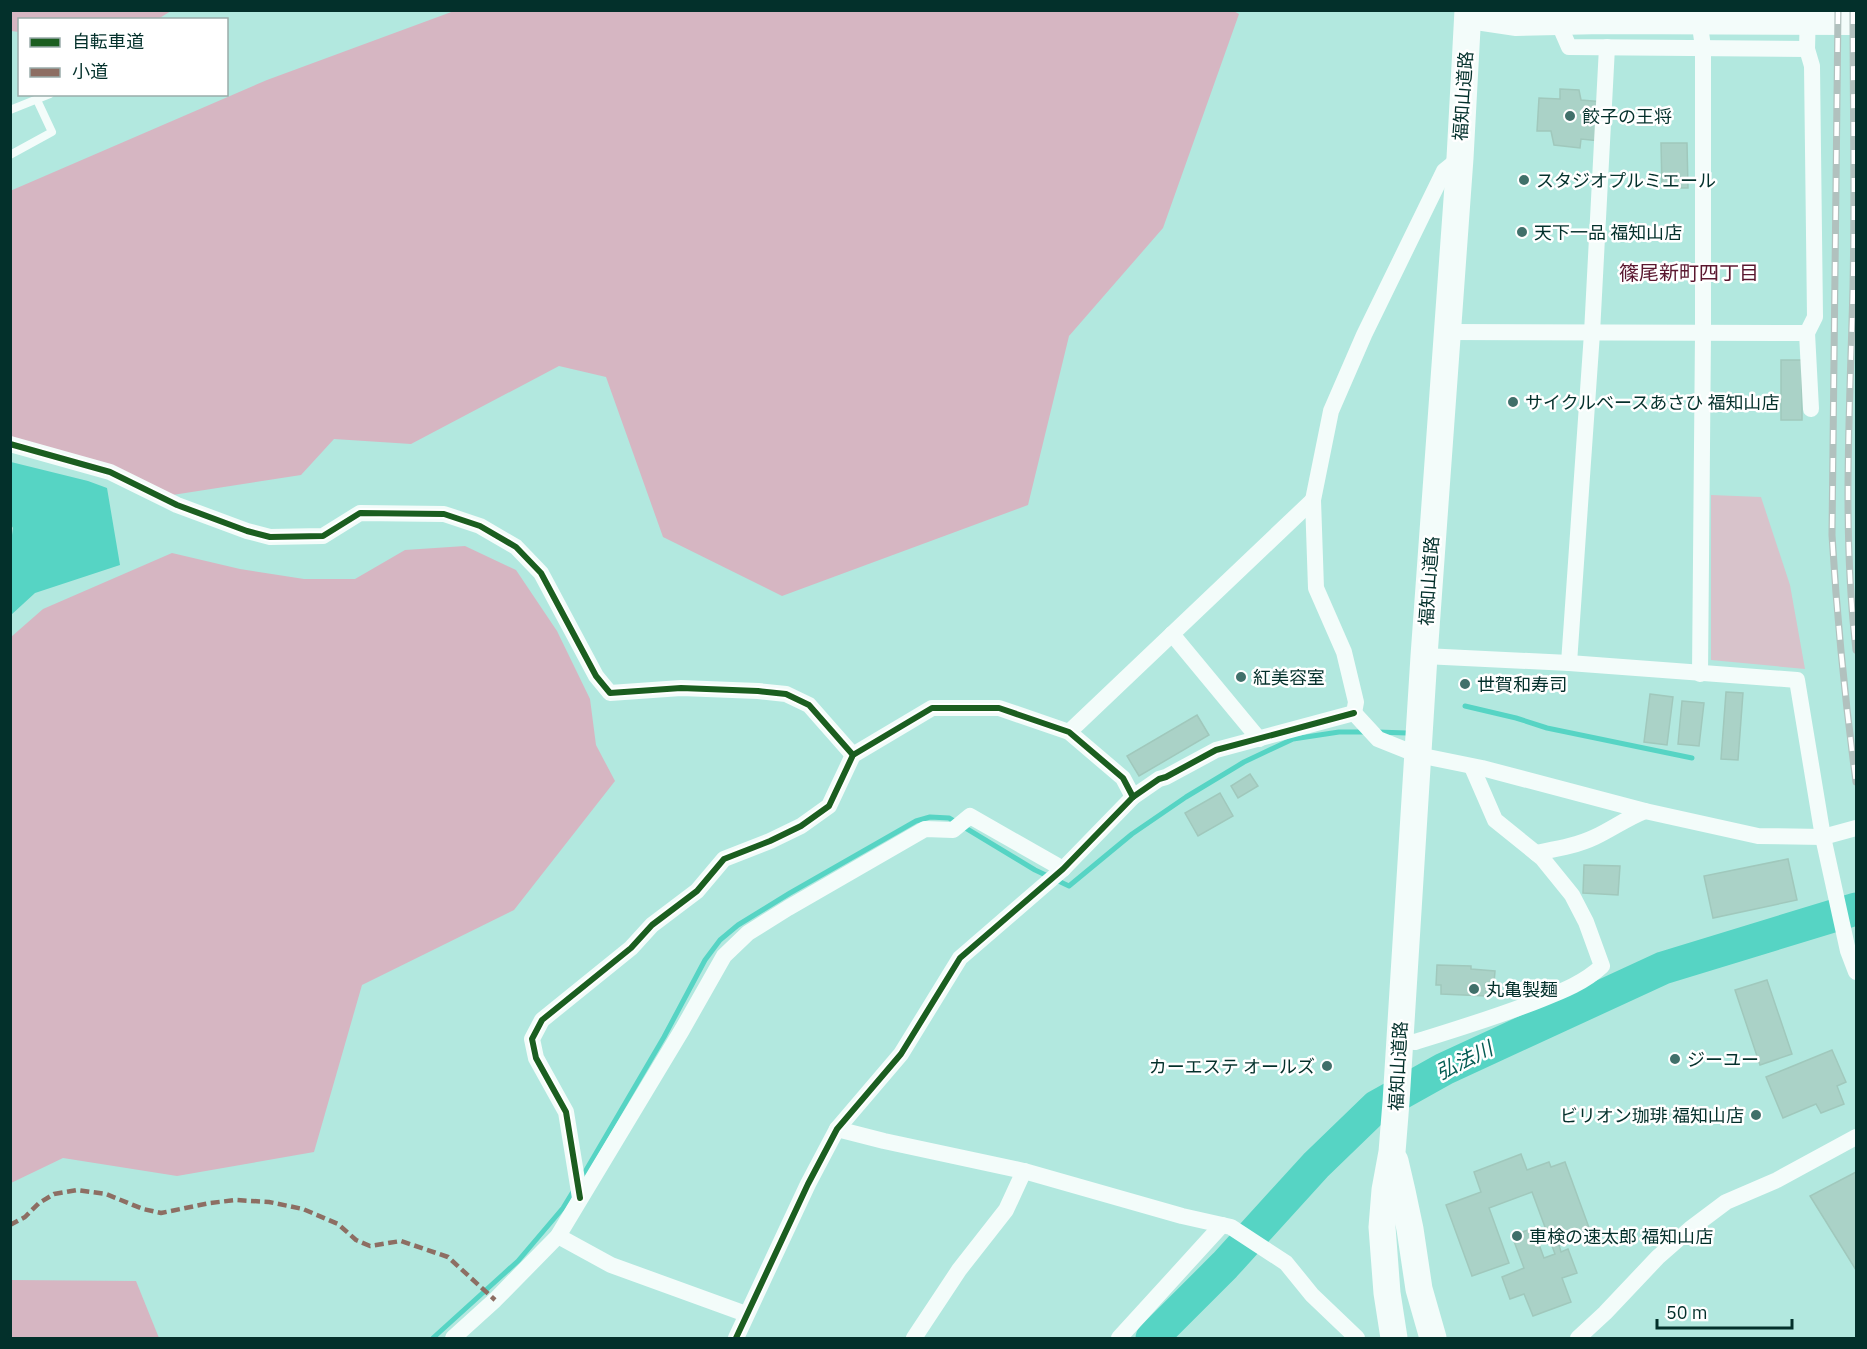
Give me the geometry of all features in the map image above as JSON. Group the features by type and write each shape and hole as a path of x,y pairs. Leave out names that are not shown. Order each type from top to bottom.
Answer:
{"highway":[{"name":"福知山道路","path":"1395,1338 1387,1293 1382,1227 1396,1102 1446,332 1460,158 1476,13"},
{"name":"福知山道路","path":"1392,1152 1402,1191 1419,1289 1433,1338"}],"main road":[{"path":"1476,13 1515,24 1857,22"}],"street":[{"path":"1698,10 1703,47 1700,674"},
{"path":"1808,10 1807,49 1812,66 1815,317 1807,333 1811,409"},
{"path":"1559,24 1569,47 1807,49"},
{"path":"1569,663 1592,333 1607,47"},
{"path":"1354,712 1356,702 1344,652 1316,588 1312,500 1331,411 1364,335 1444,171 1460,158"},
{"path":"1446,332 1807,333"},
{"path":"10,444 110,472 177,505 247,531 270,537 323,536 360,513 444,514 480,526 516,547 541,573 596,676 610,693 681,688 786,694 809,705 853,755"},
{"path":"1069,732 1312,500"},
{"path":"1172,634 1260,740"},
{"path":"1424,656 1569,663 1797,680 1823,837 1857,972"},
{"path":"580,1198 566,1112 536,1059 532,1039 542,1020 631,948 652,926 697,891 724,859 770,842 801,826 829,806 853,755 932,708 999,708 1069,732 1123,778 1133,797"},
{"path":"736,1338 808,1184 837,1129 901,1054 960,958 1063,869 1133,797 1159,779 1216,750 1260,740 1354,712"},
{"path":"1354,712 1378,739 1418,755 1482,768 1645,811 1758,836 1823,837 1857,828"},
{"path":"1399,1040 1415,1042 1512,1012 1590,977 1602,966 1586,922 1572,896 1536,853 1495,820 1472,767"},
{"path":"1536,853 1570,846 1595,837 1645,811"},
{"path":"453,1338 495,1300 558,1236 724,956 748,933 925,829 953,830 970,816 1063,869"},
{"path":"837,1129 1024,1171 1182,1216 1231,1227 1286,1263 1312,1295 1357,1338"},
{"path":"1578,1338 1658,1257 1726,1202 1777,1180 1857,1137"},
{"path":"914,1338 959,1270 1006,1209 1024,1171"},
{"path":"1119,1338 1222,1225"},
{"path":"558,1236 611,1265 746,1314"}],"lane":[{"path":"10,110 46,96"},
{"path":"10,155 52,132 37,100"}],"shaded area":[{"path":"11,10 171,10 160,18 18,18 18,32 11,31"},
{"path":"1232,10 1239,14 1163,228 1069,336 1028,505 782,596 663,537 606,377 559,366 411,444 334,439 301,475 166,496 11,439 10,191 267,80 454,11"},
{"path":"11,462 107,488 120,565 35,593 11,615 10,549 13,528 10,523"},
{"path":"1711,495 1761,497 1790,585 1805,669 1711,660"},
{"path":"465,546 516,570 557,631 590,699 596,745 615,781 514,910 362,985 314,1152 177,1176 63,1158 11,1183 11,637 43,609 172,553 240,569 304,579 355,579 405,550"},
{"path":"11,1280 136,1281 159,1338 11,1338"}],"building":[{"name":"餃子の王将","path":"1560,89 1579,90 1581,100 1604,102 1600,141 1581,139 1580,148 1554,145 1551,131 1537,131 1539,98 1560,99"},
{"path":"1661,143 1687,143 1688,188 1662,188"},
{"path":"1781,360 1802,360 1802,420 1781,420"},
{"path":"1726,692 1743,693 1738,760 1721,759"},
{"path":"1650,694 1673,697 1667,745 1644,742"},
{"path":"1682,701 1704,703 1699,746 1678,744"},
{"path":"1197,715 1209,735 1139,776 1127,756"},
{"path":"1250,774 1258,786 1238,798 1231,786"},
{"path":"1220,793 1233,816 1198,836 1185,813"},
{"path":"1788,859 1797,900 1713,918 1704,876"},
{"path":"1584,865 1620,866 1618,895 1583,893"},
{"path":"1437,965 1471,966 1471,969 1495,971 1494,983 1486,983 1486,996 1441,994 1441,985 1436,985"},
{"path":"1767,980 1792,1054 1760,1065 1735,990"},
{"path":"1832,1050 1846,1082 1837,1086 1844,1104 1821,1113 1816,1104 1783,1118 1766,1077"},
{"path":"1521,1154 1527,1170 1549,1162 1551,1167 1565,1162 1591,1233 1559,1245 1561,1252 1568,1249 1577,1273 1562,1278 1571,1302 1533,1316 1524,1294 1510,1299 1502,1277 1524,1268 1512,1236 1533,1228 1544,1258 1555,1254 1532,1192 1489,1208 1509,1263 1472,1276 1446,1205 1481,1192 1474,1172"},
{"path":"1856,1172 1856,1270 1810,1196"}],"waterway":[{"path":"1465,706 1547,728 1692,758"},
{"path":"582,1177 664,1037 705,960 720,940 738,925 790,893 916,821 930,817 949,818 1035,870 1069,886 1132,834 1186,797 1244,762 1293,739 1339,732 1368,732"},
{"path":"1377,732 1407,733"},
{"name":"弘法川","path":"1152,1338 1225,1265 1316,1165 1376,1107 1444,1069 1663,968 1856,909"},
{"path":"433,1338 518,1261 563,1208 574,1190"}],"railway":[{"path":"1838,10 1832,535 1842,659 1856,782"},
{"path":"1853,10 1854,252 1848,514 1856,650"}],"marked path":[{"path":"10,1225 25,1217 39,1203 54,1194 77,1190 106,1194 143,1209 161,1213 236,1200 269,1202 303,1209 338,1224 356,1240 370,1246 401,1241 448,1257 495,1300"}],"cycle path":[{"path":"10,444 110,472 177,505 247,531 270,537 323,536 360,513 444,514 480,526 516,547 541,573 596,676 610,693 681,688 786,694 809,705 853,755"},
{"path":"580,1198 566,1112 536,1058 532,1039 542,1020 631,948 652,925 697,891 724,859 801,826 829,806 853,755 932,708 999,708 1069,732 1123,778 1133,797"},
{"path":"736,1338 808,1184 837,1129 901,1054 960,958 1063,869 1133,797 1159,779 1216,750 1354,713"}],"place":[{"name":"餃子の王将","path":"1570,116"},
{"name":"スタジオプルミエール","path":"1524,180"},
{"name":"天下一品 福知山店","path":"1522,232"},
{"name":"サイクルベースあさひ 福知山店","path":"1513,402"},
{"name":"紅美容室","path":"1241,677"},
{"name":"世賀和寿司","path":"1465,684"},
{"name":"丸亀製麺","path":"1474,989"},
{"name":"ジーユー","path":"1675,1059"},
{"name":"カーエステ オールズ","path":"1327,1066"},
{"name":"ビリオン珈琲 福知山店","path":"1756,1115"},
{"name":"車検の速太郎 福知山店","path":"1517,1236"}],"district":[{"name":"篠尾新町四丁目","path":"1689,272"}]}
